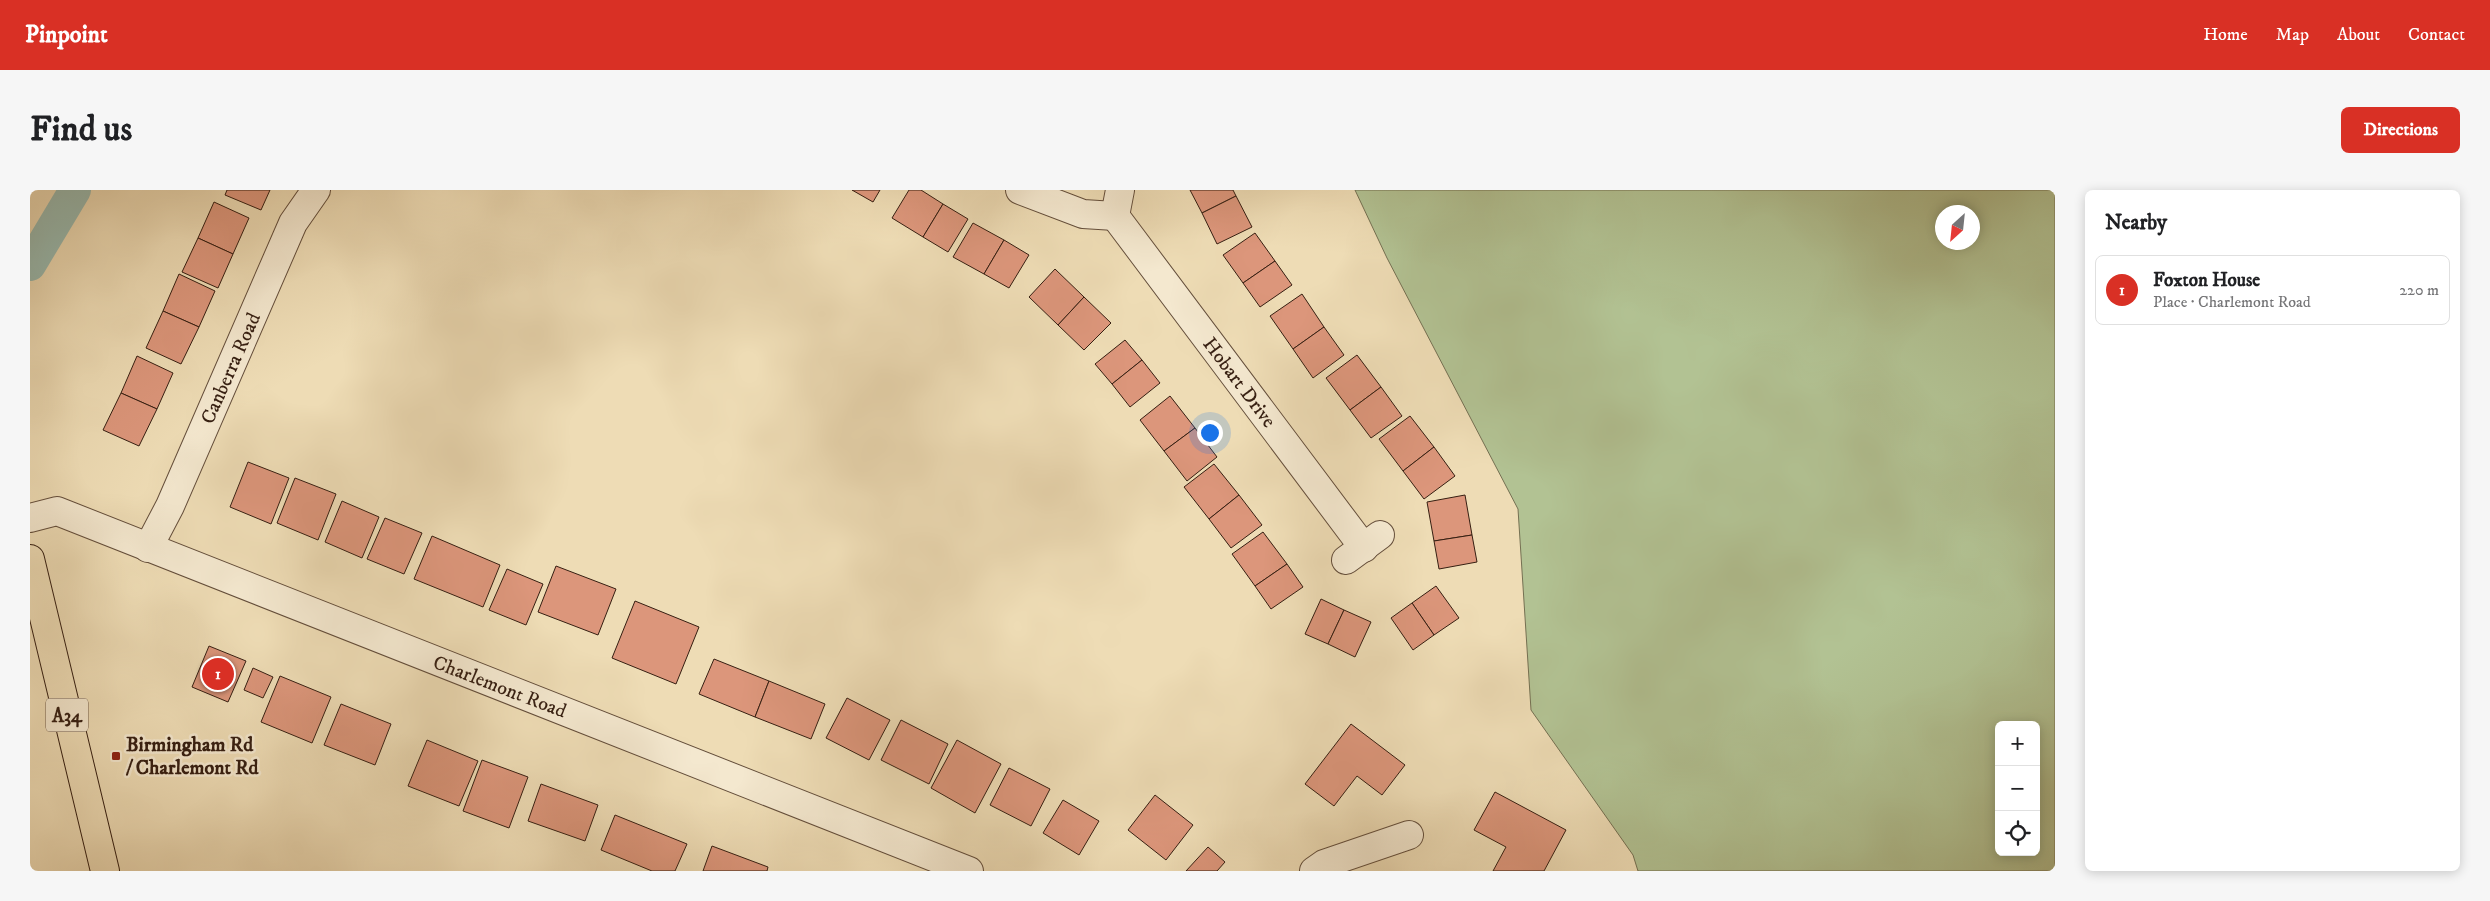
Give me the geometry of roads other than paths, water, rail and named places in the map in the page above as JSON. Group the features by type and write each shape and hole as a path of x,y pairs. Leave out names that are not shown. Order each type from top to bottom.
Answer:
{"highway":[{"name":"A34","path":"30,559 105,871"}],"street":[{"name":"Canberra Road","path":"148,548 170,506 293,223 316,190"},
{"path":"1020,190 1083,214 1115,216 1120,190"},
{"name":"Hobart Drive","path":"1115,216 1363,548"},
{"name":"Charlemont Road","path":"30,518 57,511 969,871"},
{"path":"1314,871 1324,864 1409,835"}],"waterway":[{"path":"30,265 75,190"}],"place":[{"name":"Foxton House","path":"218,674"},
{"name":"Birmingham Rd / Charlemont Rd","path":"116,756"}]}
